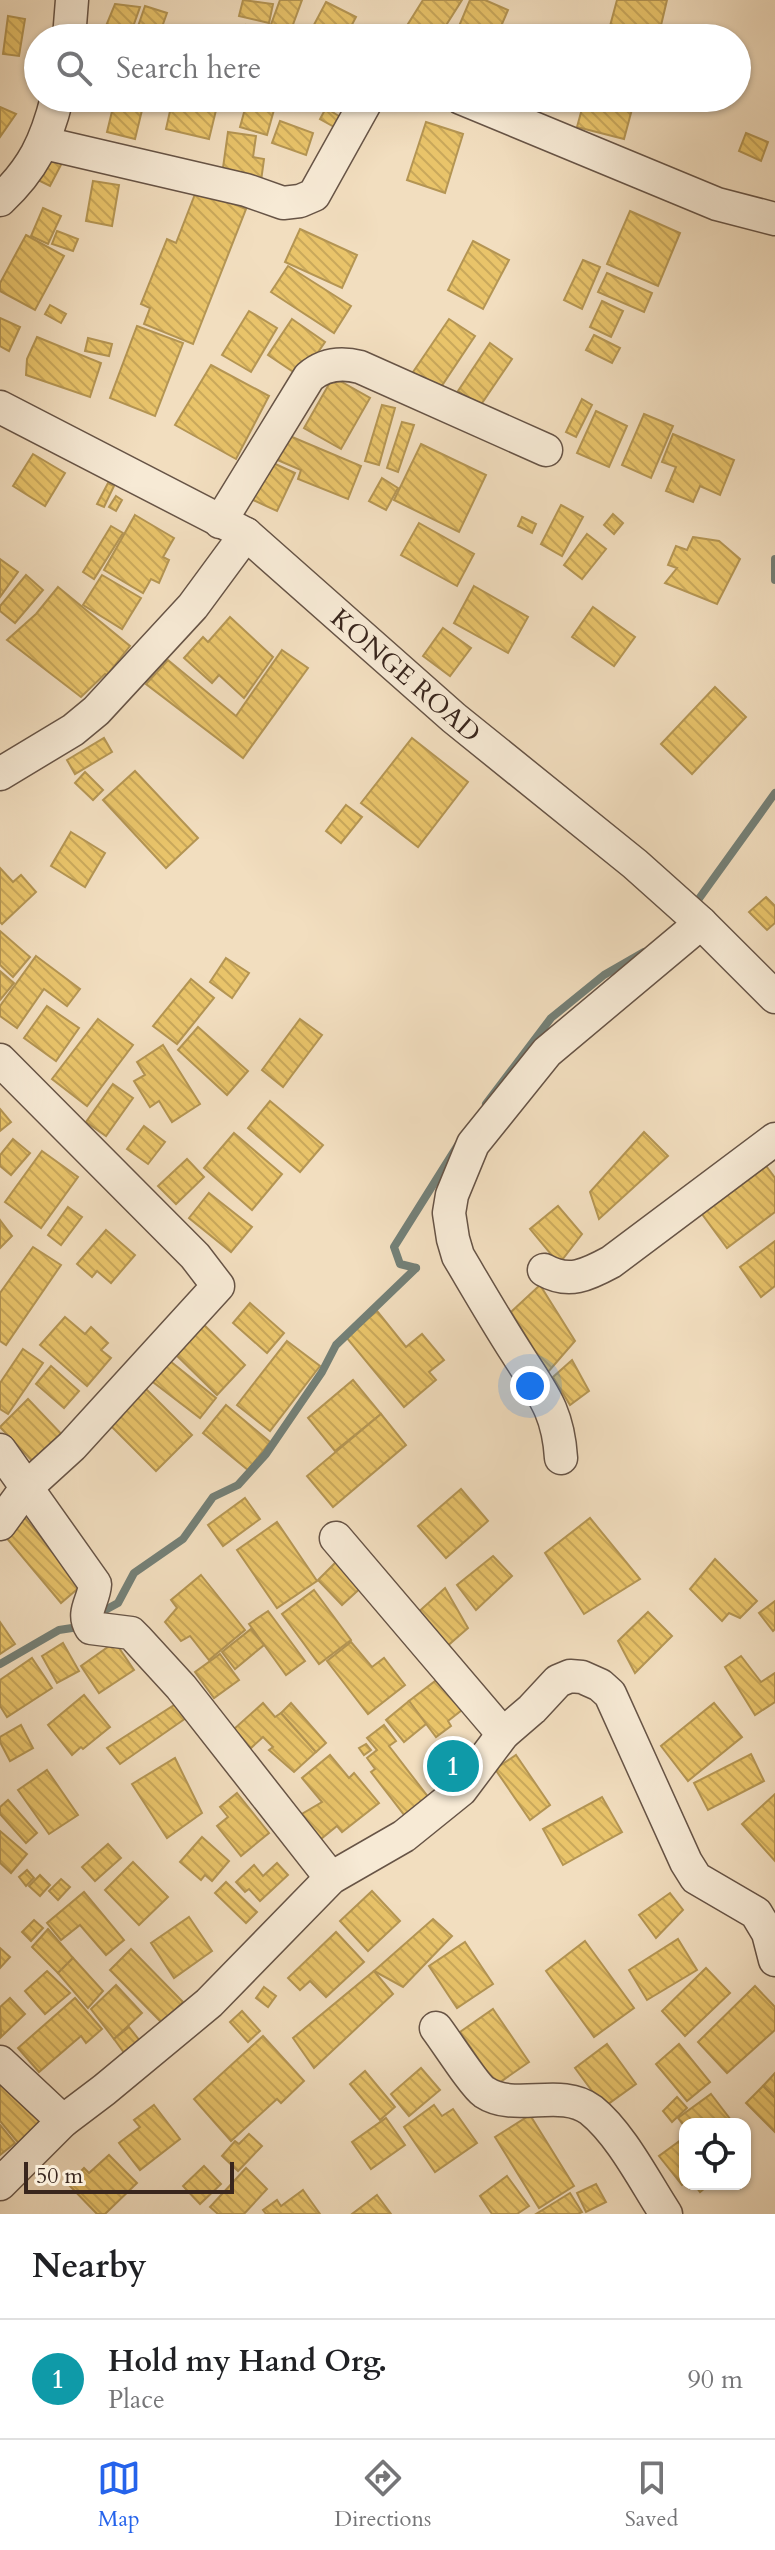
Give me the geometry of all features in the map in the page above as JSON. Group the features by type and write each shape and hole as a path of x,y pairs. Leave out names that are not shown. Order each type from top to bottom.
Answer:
{"street":[{"path":"70,24 72,0"},
{"path":"0,200 23,178 44,143 53,112"},
{"path":"44,143 246,190 283,203 314,195 360,112"},
{"path":"495,112 703,199 775,219"},
{"path":"0,774 73,730 96,711 193,606 309,377 318,369 349,364 360,367 546,450"},
{"name":"KONGE ROAD","path":"0,407 233,528 454,718 635,864 701,923 775,997"},
{"path":"561,1458 559,1433 547,1399 458,1256 449,1213 452,1195 473,1144 547,1052 701,923"},
{"path":"0,1060 195,1256 218,1286 72,1446 27,1487 0,1524"},
{"path":"544,1270 557,1277 573,1277 611,1262 775,1139"},
{"path":"0,1450 95,1584 95,1593 87,1608 86,1620 91,1628 131,1633 137,1639 181,1687 331,1878"},
{"path":"336,1538 503,1734"},
{"path":"0,2184 63,2121 209,2003 331,1878 404,1836 461,1790 503,1734 558,1681 570,1676 582,1677 600,1685 610,1694 686,1862 696,1878 756,1913 768,1933 775,1960"},
{"path":"436,2028 482,2091 503,2099 576,2102 590,2110 612,2132 666,2214"},
{"path":"0,2062 63,2121"}],"building: Homes":[{"path":"243,0 273,4 269,23 239,16"},
{"path":"280,0 302,0 293,24 271,24"},
{"path":"423,0 462,0 447,24 408,24"},
{"path":"470,0 485,0 508,10 502,24 460,24"},
{"path":"617,0 667,0 661,24 611,24"},
{"path":"326,2 356,17 352,24 314,24"},
{"path":"115,4 140,7 134,24 107,24"},
{"path":"145,6 167,13 163,24 139,24"},
{"path":"8,16 25,19 19,56 3,54"},
{"path":"0,107 16,114 0,137"},
{"path":"112,112 142,112 135,139 107,132"},
{"path":"170,112 216,112 209,139 166,129"},
{"path":"244,112 273,112 267,135 240,127"},
{"path":"324,112 332,112 342,118 336,128 320,119"},
{"path":"581,112 631,112 624,139 577,127"},
{"path":"280,121 313,133 306,155 272,143"},
{"path":"426,122 463,134 445,193 407,180"},
{"path":"228,132 256,136 253,157 264,159 261,181 222,175"},
{"path":"746,133 768,142 761,161 739,151"},
{"path":"50,156 62,163 50,186 38,180"},
{"path":"93,181 119,185 112,226 86,221"},
{"path":"197,189 246,209 193,344 144,324 150,308 141,304 167,239 176,243"},
{"path":"43,208 61,216 48,244 31,236"},
{"path":"630,211 680,233 658,286 607,264"},
{"path":"300,229 357,255 342,288 285,262"},
{"path":"57,231 78,239 73,251 52,244"},
{"path":"26,235 64,256 35,310 0,291 0,283"},
{"path":"473,241 509,260 483,309 448,290"},
{"path":"583,260 600,267 582,309 564,300"},
{"path":"288,266 351,306 334,333 271,292"},
{"path":"607,273 652,293 644,312 598,292"},
{"path":"602,301 623,311 611,337 590,327"},
{"path":"50,305 66,314 61,323 45,314"},
{"path":"249,311 277,328 251,372 222,355"},
{"path":"0,318 20,327 9,351 0,346"},
{"path":"292,319 325,342 301,377 268,355"},
{"path":"449,319 475,336 437,393 411,375"},
{"path":"137,326 183,343 155,416 110,398"},
{"path":"594,335 620,348 612,363 586,350"},
{"path":"37,337 101,363 90,397 26,375 27,359"},
{"path":"88,338 112,344 109,356 85,351"},
{"path":"490,343 512,359 480,406 458,391"},
{"path":"211,365 269,396 236,459 175,425"},
{"path":"333,377 370,398 341,449 304,428"},
{"path":"582,399 592,405 576,437 566,432"},
{"path":"382,405 395,408 379,465 365,461"},
{"path":"596,411 627,426 609,467 577,453"},
{"path":"644,414 673,426 651,478 622,465"},
{"path":"402,422 414,425 398,472 387,468"},
{"path":"285,434 361,466 348,499 298,479 301,470 275,459"},
{"path":"673,434 734,460 720,495 700,486 693,502 666,491 676,467 662,462"},
{"path":"421,444 486,475 459,532 394,500"},
{"path":"33,454 65,473 45,506 13,486"},
{"path":"271,462 295,473 277,511 253,500"},
{"path":"382,478 398,488 386,510 369,501"},
{"path":"108,483 114,486 104,507 97,504"},
{"path":"116,496 122,500 116,511 109,507"},
{"path":"561,505 583,517 562,556 541,544"},
{"path":"613,514 623,523 614,534 604,525"},
{"path":"135,515 174,538 163,557 169,560 159,583 151,579 143,593 104,570"},
{"path":"522,517 536,524 532,533 518,526"},
{"path":"419,523 474,554 457,586 401,555"},
{"path":"111,526 123,533 94,579 83,572"},
{"path":"587,534 606,549 582,579 564,565"},
{"path":"693,537 719,541 740,559 717,604 665,583 677,568 668,565 676,546 687,550"},
{"path":"0,559 18,572 0,597"},
{"path":"26,575 43,590 15,623 0,611 0,606"},
{"path":"102,575 141,598 122,629 83,605"},
{"path":"474,586 528,617 508,653 454,623"},
{"path":"58,587 130,646 107,675 81,697 7,640 36,614"},
{"path":"593,607 635,637 614,666 572,637"},
{"path":"230,617 273,657 244,698 219,675 212,683 184,658 203,637 208,642"},
{"path":"443,628 471,648 450,676 423,656"},
{"path":"282,650 308,668 243,758 146,684 168,660 236,716"},
{"path":"715,687 746,717 692,774 661,744"},
{"path":"104,738 112,752 75,774 67,760"},
{"path":"412,738 468,782 418,847 361,803"},
{"path":"135,771 198,838 166,868 103,800"},
{"path":"85,772 103,790 93,800 75,783"},
{"path":"346,805 362,817 341,843 326,831"},
{"path":"71,832 105,853 85,887 51,866"},
{"path":"0,868 13,882 21,875 36,892 2,924 0,922"},
{"path":"766,897 775,906 775,923 767,930 749,912"},
{"path":"0,931 30,957 13,977 0,965"},
{"path":"36,956 80,989 67,1006 44,989 17,1028 0,1016 0,1006"},
{"path":"226,958 249,973 232,998 210,982"},
{"path":"0,971 14,983 0,1000"},
{"path":"191,979 214,998 177,1044 153,1026"},
{"path":"47,1006 79,1028 56,1061 24,1038"},
{"path":"98,1019 133,1045 87,1106 52,1079"},
{"path":"300,1019 322,1035 283,1087 262,1070"},
{"path":"198,1027 248,1071 227,1095 178,1050"},
{"path":"163,1045 200,1104 172,1122 159,1101 150,1107 134,1081 145,1075 137,1062"},
{"path":"113,1084 133,1098 106,1136 86,1122"},
{"path":"270,1101 323,1145 300,1172 248,1128"},
{"path":"0,1109 11,1122 0,1131"},
{"path":"144,1126 165,1142 148,1164 127,1149"},
{"path":"644,1132 668,1156 599,1219 590,1192"},
{"path":"234,1133 282,1174 252,1210 204,1168"},
{"path":"13,1139 30,1153 11,1175 0,1166 0,1155"},
{"path":"42,1151 78,1177 41,1228 5,1202"},
{"path":"187,1159 204,1177 176,1204 158,1186"},
{"path":"764,1163 775,1178 775,1212 727,1248 699,1210"},
{"path":"209,1193 252,1227 231,1252 189,1218"},
{"path":"558,1206 582,1234 559,1264 530,1229"},
{"path":"68,1207 82,1217 61,1245 48,1235"},
{"path":"0,1220 12,1236 0,1248"},
{"path":"106,1230 135,1255 111,1283 97,1271 92,1277 77,1264"},
{"path":"775,1241 775,1286 761,1297 740,1267"},
{"path":"33,1247 61,1265 6,1345 0,1341 0,1293"},
{"path":"540,1285 575,1341 548,1372 511,1312"},
{"path":"250,1303 284,1333 267,1353 233,1323"},
{"path":"377,1311 406,1347 422,1334 444,1360 429,1372 436,1380 404,1407 346,1337"},
{"path":"65,1317 85,1334 91,1327 108,1343 101,1350 111,1358 87,1386 40,1345"},
{"path":"198,1319 245,1365 217,1395 170,1349"},
{"path":"287,1341 320,1366 270,1431 237,1405"},
{"path":"23,1349 43,1363 8,1414 0,1409 0,1383"},
{"path":"165,1357 216,1398 200,1418 149,1379"},
{"path":"572,1360 589,1391 570,1405 553,1377"},
{"path":"51,1366 79,1391 64,1408 36,1384"},
{"path":"353,1380 381,1414 335,1451 308,1418"},
{"path":"145,1388 192,1435 156,1471 109,1424"},
{"path":"28,1399 66,1439 37,1466 0,1427"},
{"path":"226,1405 270,1442 248,1470 203,1433"},
{"path":"381,1414 406,1445 333,1507 307,1476"},
{"path":"461,1489 488,1521 446,1558 418,1526"},
{"path":"245,1498 260,1519 223,1546 208,1525"},
{"path":"25,1518 81,1586 61,1603 4,1535"},
{"path":"590,1518 640,1579 584,1614 545,1553"},
{"path":"277,1522 317,1581 277,1608 237,1550"},
{"path":"493,1556 512,1576 476,1610 457,1585"},
{"path":"340,1558 365,1584 342,1605 318,1580"},
{"path":"715,1559 757,1601 740,1618 729,1613 722,1621 690,1589"},
{"path":"201,1575 245,1630 209,1660 190,1636 181,1641 165,1622 177,1608 171,1600"},
{"path":"445,1588 468,1628 445,1648 415,1615"},
{"path":"314,1590 351,1640 319,1664 282,1614"},
{"path":"775,1601 775,1629 773,1631 759,1613"},
{"path":"268,1611 305,1661 286,1675 249,1624"},
{"path":"648,1612 672,1636 635,1673 618,1641"},
{"path":"0,1622 15,1644 0,1654"},
{"path":"251,1629 264,1645 235,1669 222,1652"},
{"path":"115,1642 134,1670 99,1693 81,1666"},
{"path":"351,1642 372,1667 384,1658 405,1685 368,1714 327,1661"},
{"path":"63,1643 79,1671 57,1683 42,1656"},
{"path":"220,1654 239,1680 214,1698 195,1672"},
{"path":"741,1656 761,1682 775,1673 775,1702 755,1715 725,1667"},
{"path":"32,1658 52,1688 7,1717 0,1706 0,1680"},
{"path":"443,1675 467,1706 448,1721 451,1726 436,1737 409,1701"},
{"path":"84,1695 110,1727 72,1755 48,1725"},
{"path":"182,1700 189,1716 120,1764 107,1748"},
{"path":"409,1701 426,1724 404,1742 386,1720"},
{"path":"263,1703 275,1717 281,1713 316,1752 294,1772 269,1750 273,1747 263,1737 251,1748 234,1729"},
{"path":"291,1703 326,1743 316,1752 281,1713"},
{"path":"714,1703 742,1737 688,1781 661,1746"},
{"path":"21,1725 33,1748 10,1761 0,1737"},
{"path":"384,1725 396,1741 389,1746 429,1798 405,1816 371,1772 375,1769 367,1758 377,1750 367,1738"},
{"path":"366,1744 371,1750 364,1755 359,1748"},
{"path":"751,1754 764,1781 708,1810 694,1783"},
{"path":"330,1755 349,1778 354,1773 379,1803 342,1832 337,1826 316,1843 295,1818 322,1802 302,1778"},
{"path":"516,1755 550,1805 530,1820 495,1769"},
{"path":"175,1758 202,1813 167,1838 132,1784"},
{"path":"47,1770 78,1815 49,1834 18,1790"},
{"path":"237,1793 269,1833 241,1856 217,1826 228,1817 220,1807"},
{"path":"775,1794 775,1861 742,1824"},
{"path":"602,1797 622,1832 563,1865 543,1829"},
{"path":"8,1800 37,1833 26,1843 0,1814 0,1807"},
{"path":"0,1831 27,1854 11,1873 0,1863"},
{"path":"202,1837 229,1861 212,1881 205,1875 201,1880 180,1862"},
{"path":"108,1844 121,1858 95,1881 82,1867"},
{"path":"133,1862 168,1897 139,1925 105,1890"},
{"path":"277,1863 288,1875 260,1901 249,1889 245,1892 236,1882 254,1865 263,1876"},
{"path":"27,1870 34,1878 26,1886 19,1877"},
{"path":"40,1875 50,1885 40,1896 29,1886"},
{"path":"61,1879 70,1887 58,1900 49,1891"},
{"path":"226,1882 257,1912 246,1923 215,1893"},
{"path":"372,1891 400,1921 368,1951 340,1921"},
{"path":"84,1892 124,1940 106,1955 80,1925 61,1940 47,1923"},
{"path":"670,1893 683,1910 656,1938 639,1915"},
{"path":"189,1917 212,1951 174,1978 151,1943"},
{"path":"433,1919 452,1936 403,1987 374,1971"},
{"path":"34,1920 43,1928 31,1941 22,1932"},
{"path":"48,1929 73,1958 58,1973 32,1947"},
{"path":"336,1932 364,1962 326,1997 310,1981 300,1990 288,1978"},
{"path":"678,1939 697,1970 647,2000 629,1970"},
{"path":"585,1941 634,2008 594,2037 546,1971"},
{"path":"465,1942 493,1984 457,2008 429,1966"},
{"path":"0,1948 10,1957 0,1968"},
{"path":"131,1949 183,2002 162,2023 110,1970"},
{"path":"73,1958 103,1991 88,2008 58,1973"},
{"path":"706,1968 730,1993 685,2036 662,2011"},
{"path":"47,1971 70,1993 45,2014 25,1991"},
{"path":"374,1971 393,1994 314,2068 293,2038"},
{"path":"116,1985 142,2013 114,2039 91,2009"},
{"path":"755,1986 775,2007 775,2030 727,2073 698,2042"},
{"path":"264,1987 276,1996 268,2007 256,1998"},
{"path":"10,1998 25,2014 1,2037 0,2007"},
{"path":"75,1998 102,2029 86,2043 81,2036 39,2072 18,2048"},
{"path":"493,2009 529,2062 496,2085 460,2032"},
{"path":"242,2011 260,2031 248,2042 230,2022"},
{"path":"129,2027 140,2041 125,2054 114,2039"},
{"path":"263,2036 304,2081 281,2103 277,2099 231,2141 194,2099"},
{"path":"607,2044 636,2084 604,2107 575,2068"},
{"path":"679,2044 710,2082 687,2101 656,2064"},
{"path":"421,2068 440,2090 409,2116 391,2094"},
{"path":"365,2071 395,2107 380,2120 350,2084"},
{"path":"775,2073 775,2098 763,2086"},
{"path":"0,2083 47,2121 20,2145 0,2121"},
{"path":"763,2086 775,2098 775,2132 746,2103"},
{"path":"711,2094 729,2118 679,2119"},
{"path":"677,2097 687,2108 672,2122 663,2111"},
{"path":"154,2105 180,2139 140,2170 119,2143 140,2127 134,2120"},
{"path":"434,2105 442,2116 453,2109 477,2143 435,2172 404,2127"},
{"path":"530,2115 574,2186 539,2208 495,2137"},
{"path":"386,2118 405,2145 371,2169 352,2142"},
{"path":"0,2125 15,2143 0,2155"},
{"path":"249,2134 262,2146 238,2171 222,2156 235,2141 239,2144"},
{"path":"679,2141 679,2181 659,2156"},
{"path":"109,2155 137,2183 105,2214 97,2214 68,2184 84,2168 89,2173"},
{"path":"204,2166 221,2184 200,2204 183,2186"},
{"path":"246,2168 267,2189 244,2214 218,2214 210,2207"},
{"path":"507,2176 529,2206 517,2214 492,2214 480,2196"},
{"path":"596,2184 606,2202 586,2212 577,2193"},
{"path":"303,2190 320,2214 266,2214 263,2210 277,2200 281,2206"},
{"path":"570,2193 582,2212 536,2214"},
{"path":"377,2195 391,2214 352,2214"}],"building: Shops":[{"path":"454,1752 465,1760 448,1786 437,1779"}],"waterway":[{"path":"775,559 775,580"},
{"path":"698,900 775,793"},
{"path":"486,1104 551,1018 604,975 644,952"},
{"path":"416,1268 400,1264 394,1247 458,1145"},
{"path":"96,1615 118,1603 134,1573 183,1539 213,1497 238,1485 266,1454 322,1372 336,1345 416,1268"},
{"path":"0,1664 59,1630 81,1623"}],"place":[{"name":"Hold my Hand Org.","path":"453,1766"}]}
